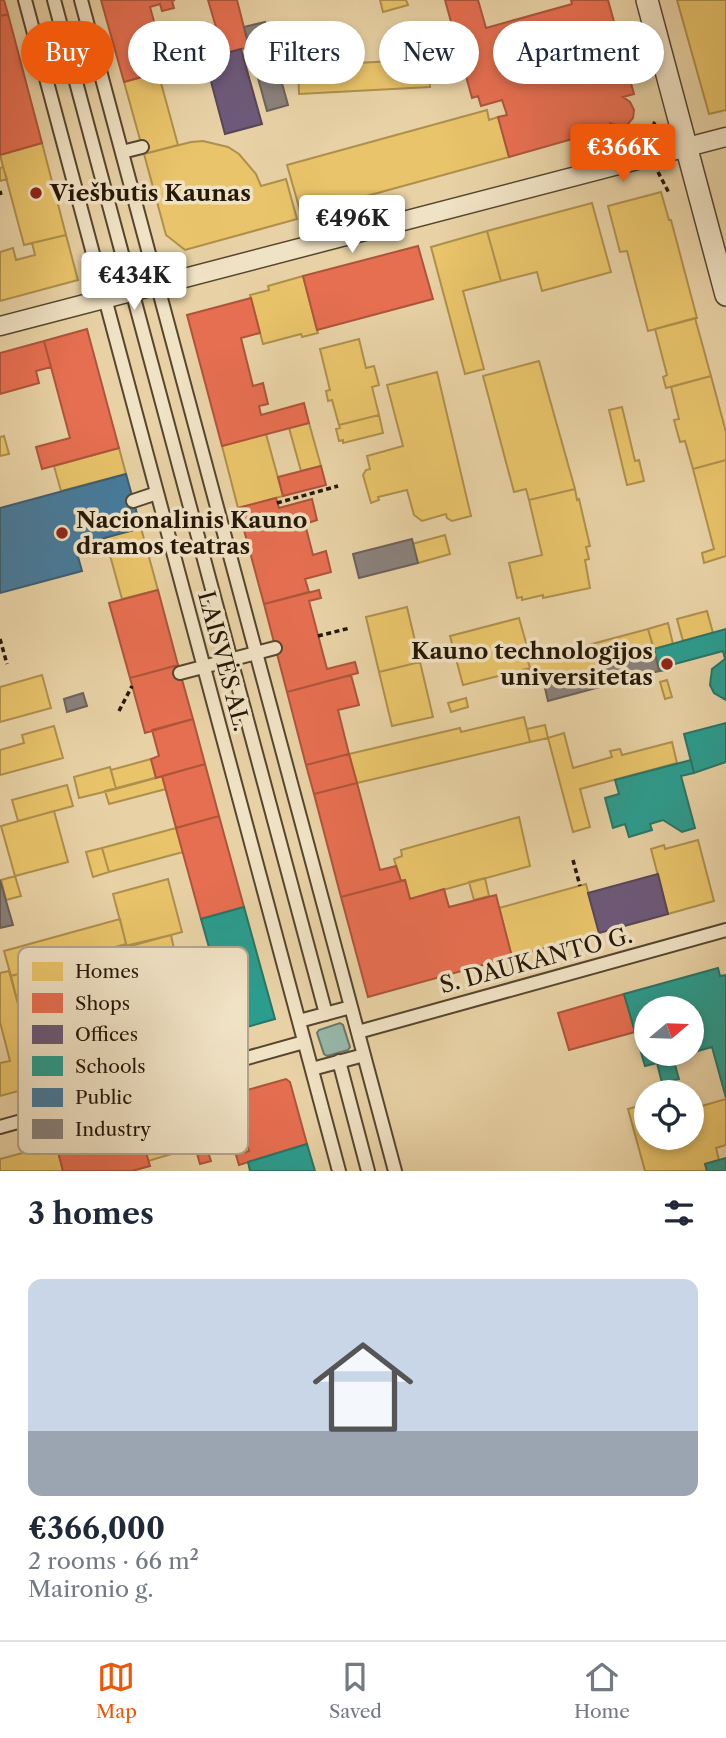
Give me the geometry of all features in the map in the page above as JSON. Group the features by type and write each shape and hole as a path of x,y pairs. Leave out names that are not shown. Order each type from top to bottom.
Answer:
{"street":[{"name":"LAISVĖS AL.","path":"25,0 339,1171"},
{"name":"LAISVĖS AL.","path":"54,0 326,1014"},
{"name":"LAISVĖS AL.","path":"81,0 395,1171"},
{"path":"647,0 726,295"},
{"path":"0,326 726,137"},
{"path":"122,152 142,147"},
{"path":"134,501 157,494"},
{"path":"180,673 275,648"},
{"name":"S. DAUKANTO G.","path":"358,1032 726,930"},
{"path":"299,1021 351,1007"},
{"path":"248,1058 304,1042"},
{"path":"312,1069 364,1055"},
{"path":"339,1062 368,1171"},
{"path":"0,1127 18,1122"}],"path":[{"path":"649,141 647,134 655,122"},
{"path":"657,170 669,193"},
{"path":"277,503 338,486"},
{"path":"318,636 351,628"},
{"path":"0,639 7,664"},
{"path":"119,711 132,686"},
{"path":"573,860 580,886"}],"shaded area":[{"path":"340,1023 350,1047 327,1056 317,1033"}],"building: Homes":[{"path":"380,0 406,0 408,5 383,12"},
{"path":"677,0 726,0 726,110 709,114"},
{"path":"379,62 379,84 430,84 430,87 299,94 299,84 365,84 365,63"},
{"path":"124,82 161,84 178,145 144,154"},
{"path":"487,110 489,120 498,117 509,157 301,214 287,165"},
{"path":"203,141 228,147 239,154 256,174 261,186 286,179 297,219 185,250 166,235 144,154"},
{"path":"42,143 66,235 24,245 0,155"},
{"path":"3,167 7,179 0,181 0,168"},
{"path":"661,192 697,318 648,331 627,251 620,252 608,206"},
{"path":"592,203 611,272 542,291 537,272 501,281 487,231"},
{"path":"487,231 501,281 463,291 484,369 465,374 431,247"},
{"path":"66,235 78,280 0,301 0,252 13,248 16,260 35,255 32,243"},
{"path":"303,276 318,333 302,337 301,334 263,344 250,295 269,290 268,286"},
{"path":"695,318 711,376 666,388 663,377 667,375 655,329"},
{"path":"359,339 366,368 374,366 379,385 372,387 379,415 339,425 332,400 328,401 326,391 330,390 320,349"},
{"path":"539,361 575,489 529,500 526,489 514,492 483,376"},
{"path":"437,372 471,516 452,521 446,514 422,521 414,515 407,490 378,497 379,500 371,503 363,475 370,469 367,456 403,446 387,385"},
{"path":"711,376 726,432 726,460 693,469 685,441 680,442 674,420 679,419 671,387"},
{"path":"622,407 635,461 639,460 644,481 627,485 609,410"},
{"path":"379,415 383,433 343,443 343,440 339,441 336,429 340,428 339,425"},
{"path":"309,423 321,466 301,471 289,428"},
{"path":"266,434 283,496 238,508 222,446"},
{"path":"4,436 9,454 0,456 0,437"},
{"path":"119,448 126,474 61,491 54,466"},
{"path":"726,460 726,556 704,563 702,553 714,549 693,469"},
{"path":"575,489 590,546 586,547 589,559 585,560 590,588 543,598 543,595 522,600 522,597 517,598 509,563 542,555 529,500"},
{"path":"141,528 158,590 122,599 105,537"},
{"path":"445,535 450,554 418,563 412,544"},
{"path":"407,607 420,662 379,672 366,617"},
{"path":"707,611 713,633 683,641 677,619"},
{"path":"519,618 531,660 528,661 530,668 463,685 450,636"},
{"path":"668,623 673,644 654,649 648,629"},
{"path":"648,629 655,654 535,686 528,661"},
{"path":"420,662 433,717 392,726 379,672"},
{"path":"42,675 51,708 0,722 0,687"},
{"path":"667,680 672,697 665,699 660,682"},
{"path":"466,698 468,707 451,712 448,703"},
{"path":"524,717 530,742 357,783 349,754 460,728 461,732"},
{"path":"545,725 548,738 530,742 527,729"},
{"path":"54,726 63,758 0,775 0,750 24,743 22,735"},
{"path":"564,733 573,768 612,757 610,751 620,749 622,755 672,742 677,763 580,789 590,827 573,832 548,738"},
{"path":"151,759 156,778 116,789 111,770"},
{"path":"110,767 116,789 79,798 74,777"},
{"path":"162,776 166,789 109,804 105,791"},
{"path":"67,785 73,806 18,821 12,800"},
{"path":"54,811 68,862 15,876 1,826"},
{"path":"519,817 530,866 410,899 405,880 401,881 394,859 402,856 401,850"},
{"path":"176,828 183,852 109,872 102,848"},
{"path":"698,840 714,901 668,914 651,849 664,845 665,849"},
{"path":"102,848 109,872 93,877 86,852"},
{"path":"15,876 21,896 6,900 1,880"},
{"path":"485,878 489,896 474,900 469,882"},
{"path":"168,879 182,932 127,947 113,894"},
{"path":"586,884 599,933 512,957 499,908"},
{"path":"120,919 126,944 115,947 18,947"},
{"path":"171,935 174,947 121,947"},
{"path":"18,947 18,974 11,976 4,951"},
{"path":"9,971 18,1004 18,1091 0,1096 0,1063 10,1061 0,1022 0,973"},
{"path":"18,974 18,995 16,996 11,976"},
{"path":"726,1099 726,1145 716,1148 719,1160 705,1164 707,1171 645,1171 639,1150 704,1150 704,1105"},
{"path":"634,1107 634,1131 628,1109"},
{"path":"19,1154 59,1154 63,1171 0,1171 0,1159"},
{"path":"146,1154 172,1154 148,1161"}],"building: Shops":[{"path":"0,0 4,0 8,14 0,16"},
{"path":"101,0 175,0 172,1 174,8 162,11 160,4 150,7 154,21 128,21 128,81 124,82 114,46 114,21 107,21"},
{"path":"208,0 237,0 244,27 244,48 230,52 230,21 214,21"},
{"path":"445,0 478,0 486,28 493,26 493,84 631,84 634,94 623,97 630,102 634,110 633,118 627,125 610,123 611,128 509,157 498,117 507,115 502,100 481,106 478,96 472,98 468,84 479,84 479,21 451,21"},
{"path":"571,0 608,0 614,21 511,21 572,4"},
{"path":"8,14 21,63 21,84 26,84 42,143 0,155 0,16"},
{"path":"418,246 433,299 317,330 303,276"},
{"path":"251,298 260,333 241,338 253,386 263,383 268,404 259,406 261,415 304,403 309,423 222,446 187,315"},
{"path":"87,329 119,448 42,469 36,447 70,438 44,341"},
{"path":"44,341 51,367 36,371 39,383 0,394 0,353"},
{"path":"321,466 326,485 283,496 278,477"},
{"path":"276,498 279,508 312,499 317,520 305,524 313,555 326,551 331,572 305,579 309,592 264,604 238,508"},
{"path":"158,590 178,665 130,678 109,603"},
{"path":"319,590 321,598 309,601 327,669 355,662 358,673 287,692 264,604"},
{"path":"178,665 193,719 145,733 130,678"},
{"path":"351,675 359,705 338,710 349,754 306,765 287,692"},
{"path":"193,719 205,764 156,778 151,759 159,756 152,730"},
{"path":"349,754 357,783 314,794 306,765"},
{"path":"205,764 219,816 176,828 162,776"},
{"path":"357,783 380,870 396,866 401,881 341,897 314,794"},
{"path":"219,816 244,907 201,919 176,828"},
{"path":"405,880 410,899 444,889 449,907 496,895 512,957 368,997 341,897"},
{"path":"624,994 634,1032 569,1050 558,1013"},
{"path":"286,1079 290,1082 307,1144 239,1165 236,1155 248,1154 249,1151 248,1090"},
{"path":"59,1154 147,1154 150,1166 132,1171 63,1171"},
{"path":"197,1154 209,1154 211,1161 200,1164"}],"building: Offices":[{"path":"241,49 244,84 251,84 262,124 225,134 212,84 230,84 230,52"},
{"path":"658,874 668,914 599,933 588,893"}],"building: Schools":[{"name":"Kauno technologijos universitetas","path":"726,629 726,700 714,693 710,685 712,669 725,659 723,651 671,665 672,669 659,671 654,649"},
{"name":"Kauno technologijos universitetas","path":"726,723 726,762 694,773 684,734"},
{"path":"691,760 694,773 681,776 695,828 682,832 663,820 650,824 652,830 629,837 625,824 613,828 605,798 619,794 615,780"},
{"path":"244,907 275,1019 248,1027 248,947 209,947 201,919"},
{"path":"718,968 720,976 726,975 726,1098 712,1047 704,1049 704,996 634,996 634,1028 624,994"},
{"path":"658,1066 675,1066 679,1079 661,1080"},
{"path":"307,1144 315,1171 250,1171 248,1162"},
{"path":"726,1158 726,1171 707,1171 705,1164"}],"building: Public":[{"name":"Nacionalinis Kauno dramos teatras","path":"126,474 141,528 75,546 82,571 0,593 0,508"}],"building: Industry":[{"path":"260,84 282,84 288,105 267,111"},
{"path":"412,539 418,563 359,578 353,554"},
{"path":"655,654 659,671 548,701 544,684"},
{"path":"83,693 87,706 67,712 64,699"},
{"path":"0,880 13,925 0,928"}],"place":[{"name":"Viešbutis Kaunas","path":"36,193"},
{"name":"Nacionalinis Kauno dramos teatras","path":"62,533"},
{"name":"Kauno technologijos universitetas","path":"667,664"}]}
